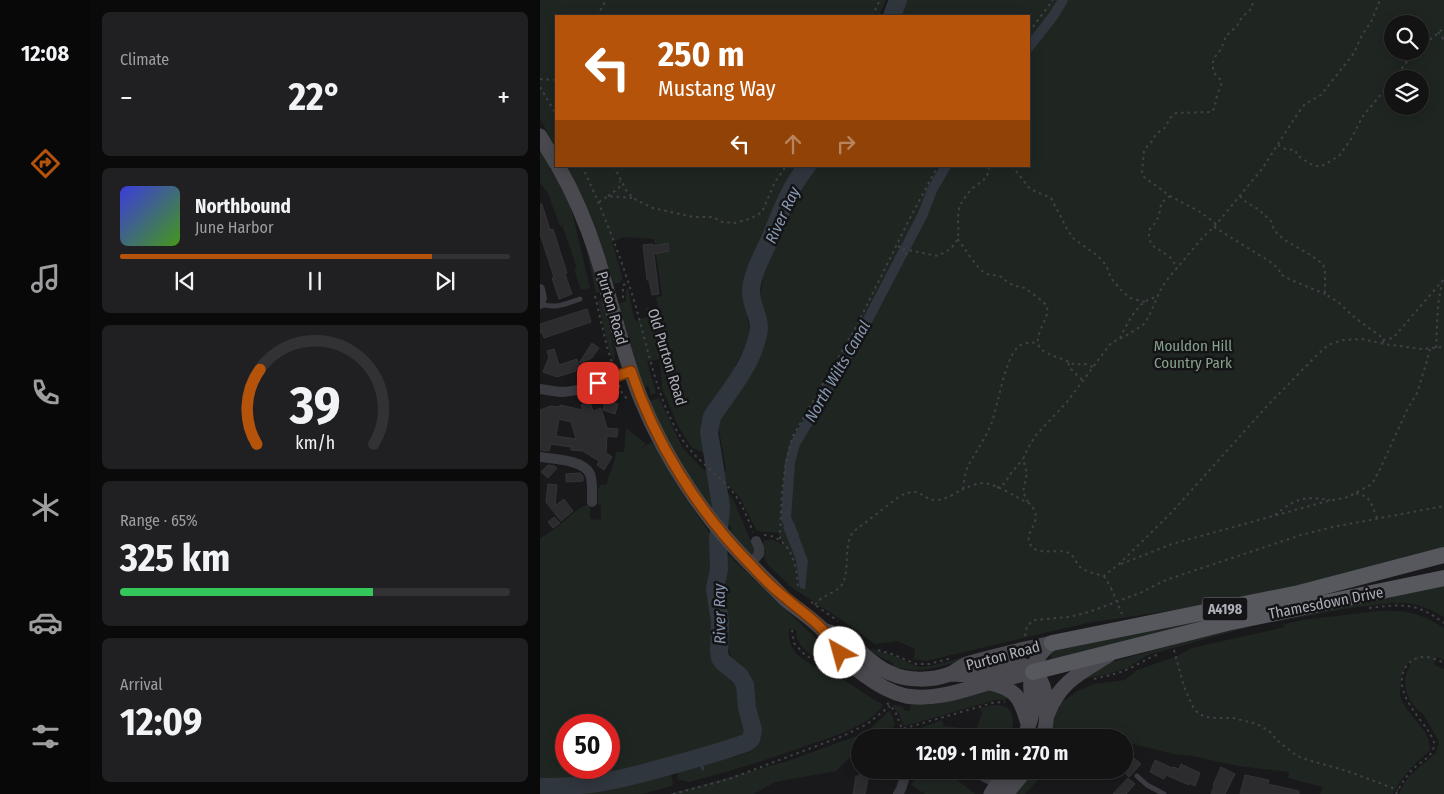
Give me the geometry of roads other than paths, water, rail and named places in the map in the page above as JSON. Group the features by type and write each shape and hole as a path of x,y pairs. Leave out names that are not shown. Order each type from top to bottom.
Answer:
{"main road":[{"name":"Purton Road","path":"540,136 555,162"},
{"name":"Purton Road","path":"558,167 576,201 592,242 631,371 646,411 689,488 731,544 784,598 823,630 830,642 858,669 875,683 892,692 905,696 936,696 1033,672"},
{"name":"Thamesdown Drive","path":"1052,643 1299,593 1444,555"},
{"path":"1397,568 1423,570 1444,567"},
{"name":"Thamesdown Drive","path":"1033,672 1227,623 1444,578"},
{"name":"Purton Road","path":"823,630 844,638 874,664 891,674 916,679 940,677 950,674 966,664 1052,643"},
{"name":"Purton Road","path":"1027,729 1033,705 1031,684 1033,672 1041,651 1052,643"},
{"name":"Purton Road","path":"1046,717 1062,687 1079,674 1119,650"},
{"name":"Purton Road","path":"950,674 970,674 1012,664 1022,666 1033,672 1041,680 1044,690 1047,709 1044,729"},
{"name":"Purton Road","path":"990,683 1009,689 1016,696 1021,703 1026,729"},
{"path":"1002,786 1012,779"}],"street":[{"path":"540,289 542,296 540,304"},
{"path":"540,389 565,392 631,371"},
{"path":"540,458 581,465 586,469 596,478 592,502"},
{"path":"750,564 759,554 756,539"},
{"path":"898,794 903,779"},
{"path":"988,779 1002,786"}],"lane":[{"path":"540,304 556,307 580,299"},
{"path":"1136,776 1147,785 1164,794"}],"waterway":[{"name":"River Ray","path":"892,15 898,0"},
{"name":"North Wilts Canal","path":"1030,46 1063,0"},
{"name":"River Ray","path":"540,787 585,785 629,777 724,750 746,743 751,739 753,730 747,708 745,685 740,676 723,662 719,651 720,622 715,589 719,569 718,541 721,506 709,432 712,417 740,376 755,346 759,323 751,297 753,278 785,202 806,167"},
{"name":"North Wilts Canal","path":"794,536 786,518 790,462 795,444 862,331 923,214 932,190 945,167"},
{"path":"699,758 703,769"}],"park label":[{"name":"Mouldon Hill Country Park","path":"1193,354"}]}
